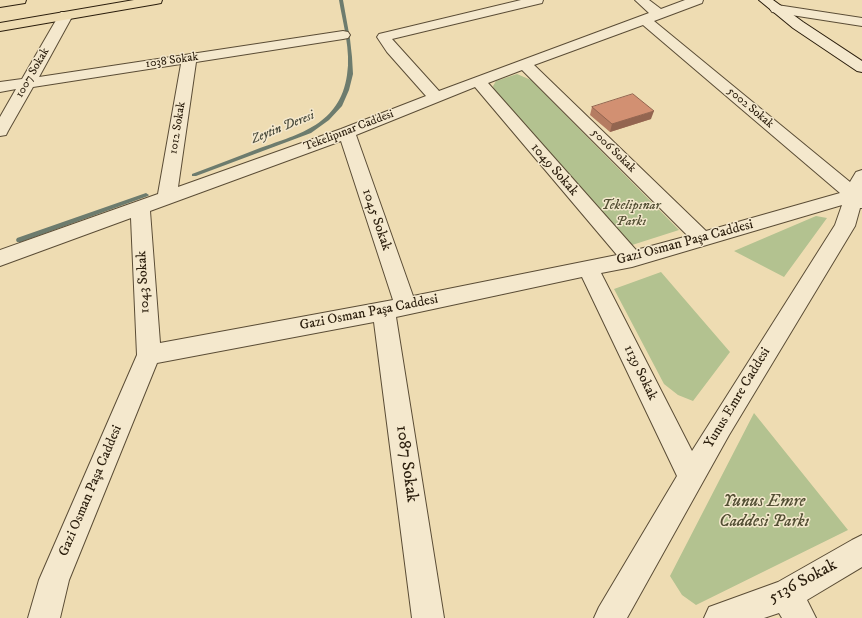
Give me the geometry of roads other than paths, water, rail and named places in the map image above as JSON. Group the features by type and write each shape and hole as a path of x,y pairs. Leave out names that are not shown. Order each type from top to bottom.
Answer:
{"main road":[{"path":"0,3 20,0"},
{"path":"0,18 109,0"},
{"path":"0,27 156,0"}],"street":[{"path":"436,97 392,49 384,37 537,0"},
{"name":"5002 Sokak","path":"641,0 652,17 860,192"},
{"name":"Tekelipınar Caddesi","path":"0,258 347,133 478,81 697,0"},
{"path":"765,0 862,68"},
{"path":"777,9 862,22"},
{"name":"1007 Sokak","path":"0,131 66,16"},
{"name":"1038 Sokak","path":"0,87 343,35"},
{"name":"1012 Sokak","path":"167,198 189,59"},
{"name":"5006 Sokak","path":"524,64 702,239"},
{"name":"1049 Sokak","path":"478,81 632,259"},
{"name":"1045 Sokak","path":"347,133 395,308"},
{"name":"Gazi Osman Paşa Caddesi","path":"44,618 54,580 149,355 395,308 632,259 860,192"},
{"name":"Yunus Emre Caddesi","path":"610,618 720,427 845,226 860,192"},
{"name":"1043 Sokak","path":"140,208 149,355"},
{"name":"1139 Sokak","path":"588,268 691,477"},
{"name":"1087 Sokak","path":"395,308 428,618"},
{"name":"5136 Sokak","path":"720,618 793,606 862,550"}],"waterway":[{"name":"Zeytin Deresi","path":"194,175 309,132 327,119 340,105 347,90 350,74 348,39 341,0"},
{"name":"Zeytin Deresi","path":"19,240 146,195"}],"park label":[{"name":"Tekelipınar Parkı","path":"631,214"},
{"name":"Yunus Emre Caddesi Parkı","path":"764,512"}]}
